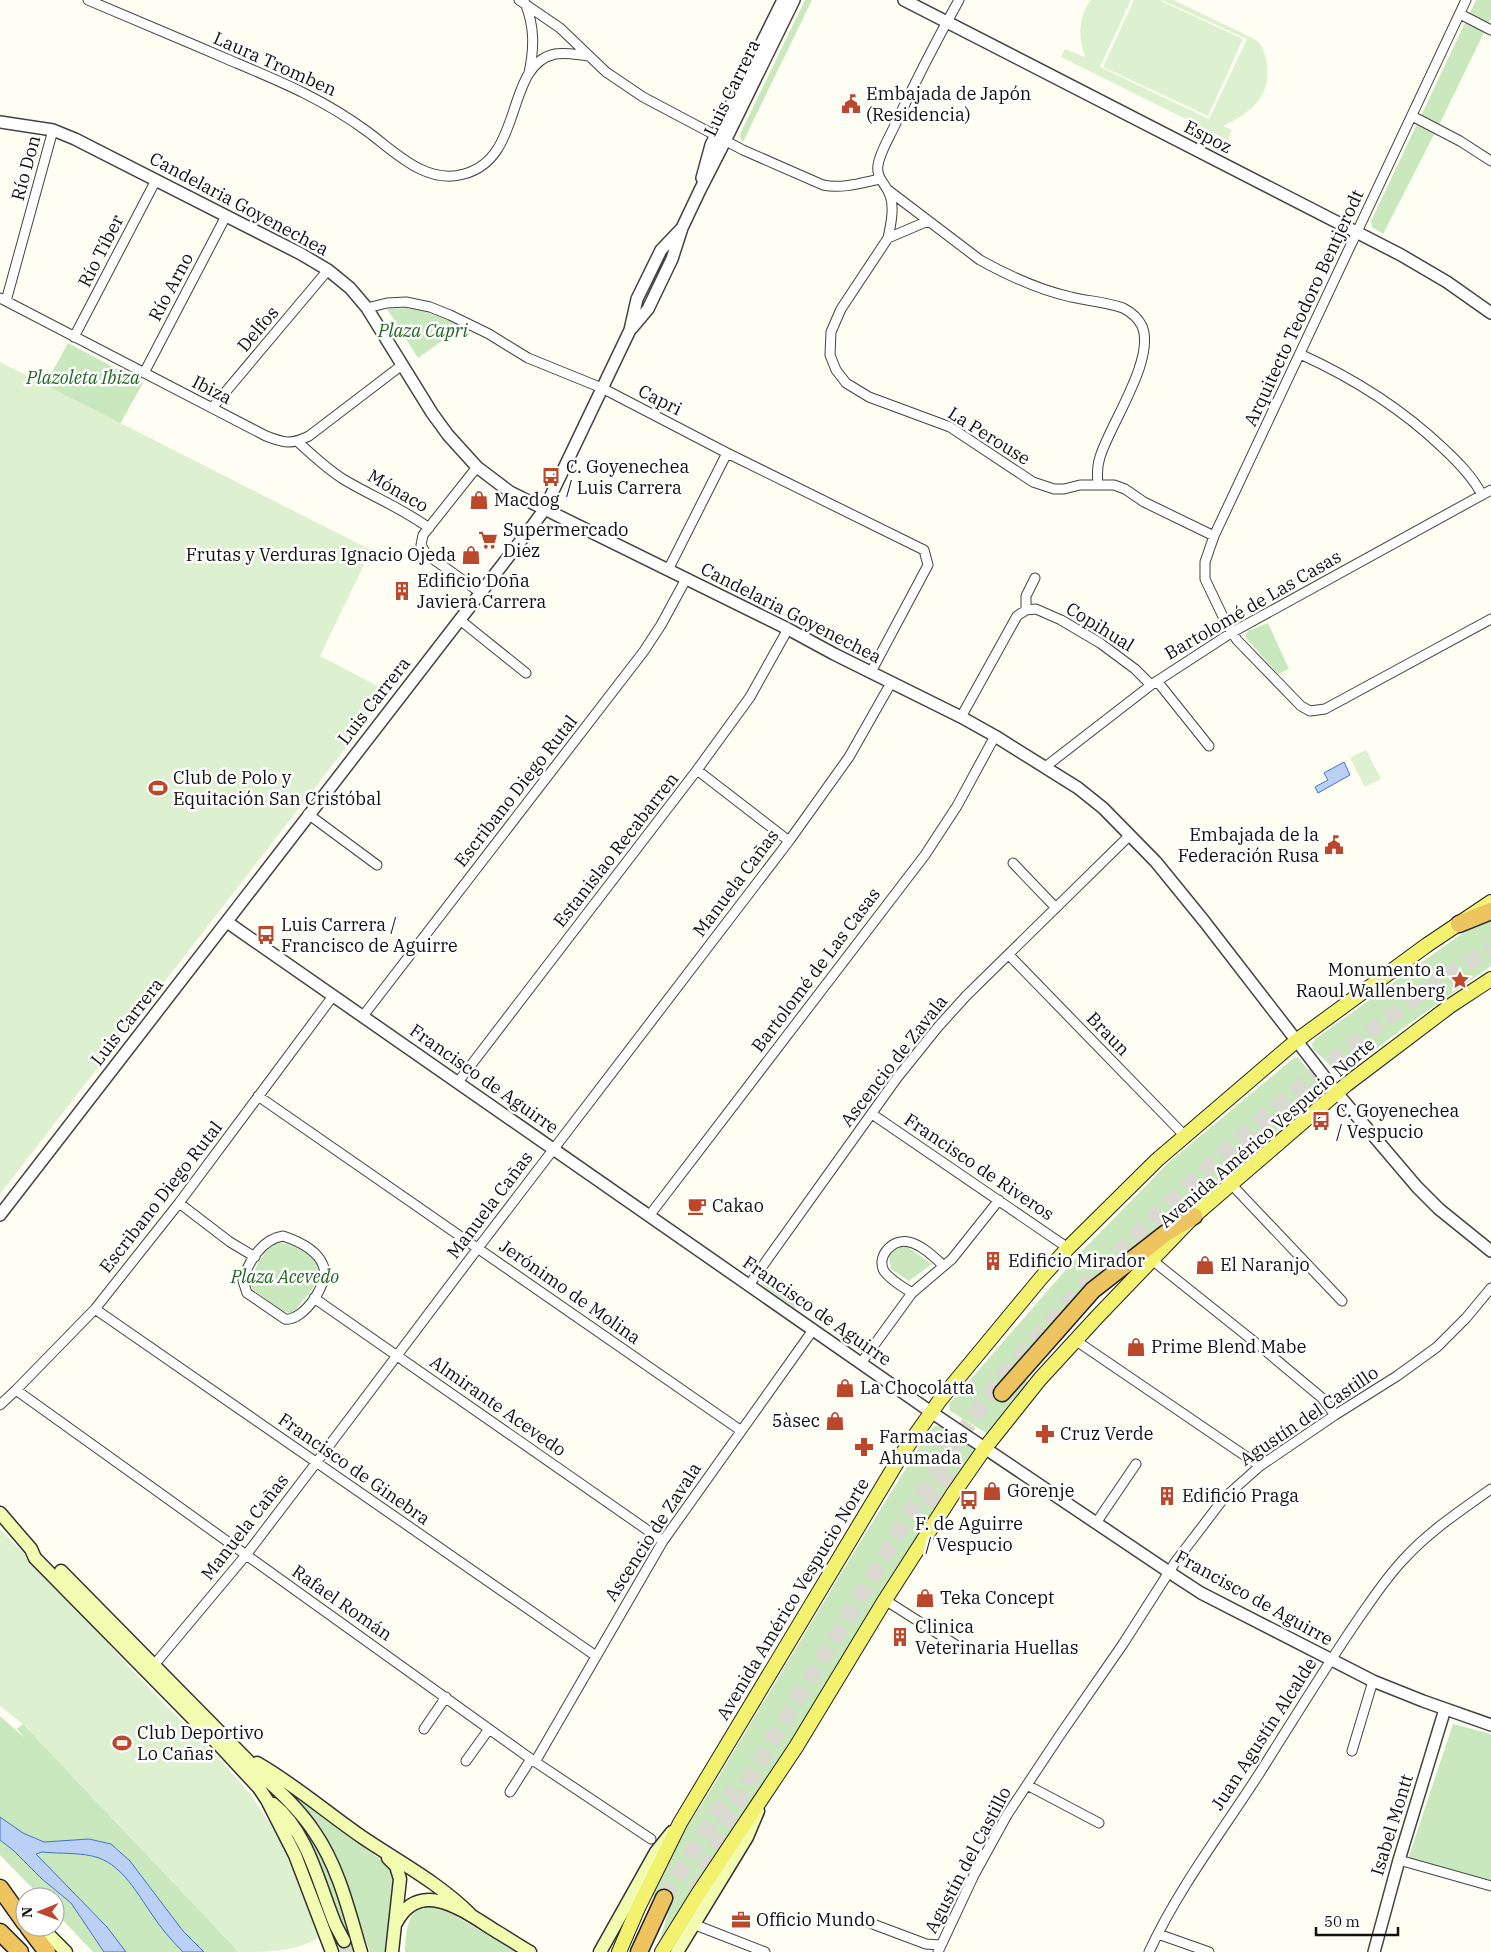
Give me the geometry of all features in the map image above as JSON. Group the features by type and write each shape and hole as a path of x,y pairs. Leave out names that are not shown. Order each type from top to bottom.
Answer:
{"highway":[{"path":"1458,924 1491,911"},
{"path":"1002,1393 1093,1290 1166,1233 1194,1216"},
{"path":"0,1888 15,1909"},
{"path":"639,1952 664,1898"},
{"path":"0,1932 20,1952"},
{"path":"36,1937 47,1952"}],"main road":[{"name":"Avenida Américo Vespucio Norte","path":"619,1952 680,1822 902,1454 931,1412 999,1327 1068,1248 1184,1135 1296,1041 1491,902"},
{"name":"Avenida Américo Vespucio Norte","path":"662,1952 738,1833 762,1801 886,1600 984,1448 1075,1340 1194,1216 1337,1093 1450,1006 1491,979"},
{"path":"0,1513 32,1549 35,1558 220,1746 267,1800 287,1818 299,1836 336,1926 344,1940"},
{"path":"32,1549 42,1553 290,1801 315,1833 326,1852 336,1874 361,1952"},
{"path":"243,1755 270,1770 457,1902 470,1914"},
{"path":"267,1800 295,1854 332,1952"},
{"name":"Avenida Américo Vespucio Norte","path":"677,1952 747,1837 762,1801"},
{"path":"600,1952 656,1852 680,1822"},
{"path":"382,1850 396,1866 399,1875 392,1952"},
{"path":"0,1888 15,1902"},
{"path":"396,1923 408,1906 415,1902 423,1900 442,1902 470,1914 530,1952"},
{"path":"51,1937 66,1952"}],"street":[{"name":"Laura Tromben","path":"88,0 304,92 339,111 419,169 442,176 465,174 480,168 492,158 506,136 528,76 533,38 532,23 522,2"},
{"name":"Luis Carrera","path":"0,1215 544,510 630,330 637,299 662,250 682,228 700,190 720,139 783,0"},
{"name":"Luis Carrera","path":"720,139 794,0"},
{"name":"Espoz","path":"904,0 1424,268 1491,314"},
{"path":"522,2 560,28 623,85 720,139 823,184 832,186 851,185 880,179 878,164 881,156 907,100 959,0"},
{"name":"Arquitecto Teodoro Bentjerodt","path":"1466,0 1214,536 1205,562 1205,579 1231,633 1300,706 1315,712 1325,710 1491,619"},
{"path":"1460,14 1491,30"},
{"name":"Laura Tromben","path":"528,76 538,64 553,54 589,56"},
{"path":"1412,116 1460,141 1491,161"},
{"name":"Candelaria Goyenechea","path":"0,122 53,130 82,143 301,254 328,270 350,288 367,308 448,435 477,467 510,492 788,629 961,717 1078,788 1103,808 1156,862 1337,1093 1417,1188 1439,1209 1491,1251"},
{"name":"Río Don","path":"3,300 53,130"},
{"name":"La Perouse","path":"880,179 888,190 891,200 892,210 888,238 841,309 831,332 830,356 840,377 869,397 950,427 1033,482 1054,489 1098,484 1114,485 1214,536"},
{"name":"Río Tíber","path":"74,337 156,180"},
{"path":"888,190 980,260 1008,275 1055,293 1118,306 1132,313 1137,319 1145,340 1140,368 1100,458 1098,484"},
{"name":"Río Arno","path":"144,373 226,216"},
{"path":"888,238 928,221"},
{"name":"Delfos","path":"212,408 328,270"},
{"name":"Ibiza","path":"3,300 266,436 283,442 298,442"},
{"name":"Capri","path":"367,308 396,302 430,307 468,322 528,358 602,388 727,453 924,550 928,564 871,672"},
{"path":"1300,354 1367,388 1400,412 1458,464 1478,487 1482,495"},
{"path":"298,442 309,436 402,365"},
{"name":"Mónaco","path":"298,442 343,479 410,514 429,528 421,540 422,549 481,593"},
{"path":"668,570 727,453"},
{"path":"429,528 477,467"},
{"name":"Bartolomé de Las Casas","path":"1045,767 1154,683 1231,633 1491,490"},
{"path":"961,717 1017,616 1026,610 1026,596 1035,578"},
{"name":"Escribano Diego Rutal","path":"363,1016 644,651 686,579"},
{"name":"Copihual","path":"1026,610 1041,611 1081,630 1118,656 1154,683 1209,746"},
{"path":"460,620 526,673"},
{"name":"Estanislao Recabarren","path":"458,1082 697,770 750,697 788,629"},
{"name":"Manuela Cañas","path":"154,1665 246,1555 789,841 849,757 891,683"},
{"name":"Bartolomé de Las Casas","path":"649,1216 925,855 957,806 995,736"},
{"path":"697,770 789,841"},
{"path":"308,814 377,865"},
{"name":"Ascencio de Zavala","path":"749,1285 911,1059 938,1027 966,996 1130,835"},
{"path":"1013,862 1056,908"},
{"name":"Francisco de Aguirre","path":"227,922 931,1412 1201,1593 1373,1681 1491,1725"},
{"name":"Braun","path":"1009,955 1184,1135"},
{"name":"Escribano Diego Rutal","path":"0,1404 95,1309 179,1203 334,996"},
{"name":"Jerónimo de Molina","path":"258,1096 740,1430"},
{"name":"Francisco de Riveros","path":"872,1114 1068,1248"},
{"path":"1231,1184 1342,1301"},
{"path":"861,1363 912,1293 952,1259 999,1200"},
{"path":"179,1203 254,1258"},
{"path":"283,1236 294,1239 318,1257 324,1266 324,1276 321,1287 314,1298 298,1316 291,1320 285,1319 262,1305 247,1293 243,1281 254,1258 266,1242 274,1237 283,1236"},
{"path":"912,1293 891,1278 884,1270 883,1260 887,1250 893,1244 902,1240 911,1242 944,1266"},
{"path":"1152,1260 1322,1398 1335,1415"},
{"name":"Agustín del Castillo","path":"939,1948 974,1875 1007,1815 1123,1644 1169,1572 1224,1498 1260,1466 1397,1376 1436,1347 1466,1318 1491,1288"},
{"name":"Almirante Acevedo","path":"314,1298 662,1541"},
{"name":"Francisco de Ginebra","path":"95,1309 596,1656"},
{"name":"Ascencio de Zavala","path":"510,1792 533,1760 596,1656 662,1541 813,1330"},
{"path":"1075,1340 1260,1466"},
{"name":"Rafael Román","path":"16,1390 489,1729 651,1839"},
{"path":"1096,1523 1136,1464"},
{"name":"Juan Agustín Alcalde","path":"1150,1952 1170,1909 1331,1660 1378,1591 1402,1561 1437,1528 1491,1489"},
{"path":"886,1600 959,1647"},
{"path":"1352,1751 1373,1681"},
{"path":"424,1729 446,1697"},
{"name":"Isabel Montt","path":"1374,1952 1399,1860 1445,1709"},
{"path":"466,1760 489,1729"},
{"name":"Agustín del Castillo","path":"1027,1785 1099,1823"},
{"path":"1399,1860 1491,1886"},
{"path":"862,1920 939,1948"},
{"path":"693,1924 765,1952"},
{"path":"1158,1934 1209,1952"}],"green space":[{"path":"805,0 812,0 743,142 740,137 741,132"},
{"path":"1091,0 1131,0 1100,67 1209,119 1247,39 1162,0 1173,0 1258,41 1265,57 1268,71 1264,92 1258,101 1243,115 1223,126 1232,130 1228,140 1061,57 1065,49 1085,57 1080,28"},
{"path":"1134,0 1159,0 1243,39 1208,116 1103,67"},
{"path":"1476,0 1491,0 1491,18 1383,234 1372,227 1371,221"},
{"name":"Plaza Capri","path":"406,308 426,312 461,324 418,358 387,309"},
{"name":"Plazoleta Ibiza","path":"68,343 143,383 120,424 45,385"},
{"name":"Club de Polo y Equitación San Cristóbal","path":"0,362 371,550 320,656 389,692 0,1194"},
{"path":"1268,623 1289,669 1278,674 1245,637 1248,631"},
{"path":"1366,750 1381,779 1365,787 1350,758"},
{"path":"1491,917 1491,966 1340,1075 1313,1049 1312,1044 1315,1039 1477,923"},
{"path":"1298,1057 1323,1089 1148,1246 1125,1252 1079,1300 1023,1377 1029,1384 988,1434 950,1411 949,1404 1083,1250 1168,1163 1294,1058"},
{"name":"Plaza Acevedo","path":"278,1242 290,1245 304,1252 315,1260 319,1266 316,1283 296,1310 291,1313 271,1303 252,1289 250,1283 257,1265 264,1254"},
{"path":"906,1246 932,1264 909,1281 891,1269 889,1257 896,1248"},
{"path":"762,1277 799,1302 795,1308 761,1284"},
{"path":"935,1426 942,1426 972,1448 974,1456 754,1805 659,1942 671,1903 652,1895 682,1834 849,1560 928,1433"},
{"name":"Club Deportivo Lo Cañas","path":"0,1529 153,1692 227,1767 254,1799 274,1830 289,1859 319,1937 302,1946 292,1948 239,1952 23,1724 0,1706"},
{"path":"0,1716 25,1738 17,1729 23,1724 239,1952 93,1952 65,1923 65,1887 31,1887 0,1855"},
{"path":"1453,1724 1491,1734 1491,1881 1408,1859"},
{"path":"288,1788 392,1869 394,1879 388,1952 370,1952 337,1856 318,1824"},
{"path":"298,1819 314,1842 329,1871 355,1952 340,1952 339,1948 349,1941 296,1820"},
{"path":"434,1903 516,1952 405,1952 407,1927 413,1914 418,1909"}],"water":[{"path":"1344,762 1350,775 1318,793 1315,787 1328,780 1324,773"},
{"path":"0,1817 23,1833 44,1842 89,1839 111,1844 130,1861 183,1931 204,1952 183,1952 162,1928 129,1881 108,1862 92,1856 78,1854 42,1852 36,1854 107,1927 126,1952 104,1952 71,1903 65,1898 65,1887 52,1887 0,1840"}],"tunnel":[{"path":"696,1893 725,1826 778,1731 943,1462 982,1405 1021,1356 1063,1309 1131,1241 1192,1182 1273,1110 1357,1041 1401,1008 1491,948"},
{"path":"928,1506 956,1461"},
{"path":"664,1898 706,1829 734,1790"},
{"path":"344,1941 350,1952"}],"place":[{"name":"Embajada de Japón (Residencia)","path":"851,104"},
{"name":"C. Goyenechea / Luis Carrera","path":"551,477"},
{"name":"Macdog","path":"479,500"},
{"name":"Supermercado Diez","path":"488,540"},
{"name":"Frutas y Verduras Ignacio Ojeda","path":"471,555"},
{"name":"Edificio Doña Javiera Carrera","path":"402,591"},
{"name":"Club de Polo y Equitación San Cristóbal","path":"158,788"},
{"name":"Embajada de la Federación Rusa","path":"1334,845"},
{"name":"Luis Carrera / Francisco de Aguirre","path":"266,935"},
{"name":"Monumento a Raoul Wallenberg","path":"1460,980"},
{"name":"C. Goyenechea / Vespucio","path":"1321,1121"},
{"name":"Cakao","path":"697,1206"},
{"name":"Edificio Mirador","path":"993,1261"},
{"name":"El Naranjo","path":"1205,1265"},
{"name":"Prime Blend Mabe","path":"1136,1347"},
{"name":"La Chocolatta","path":"845,1388"},
{"name":"5àsec","path":"835,1421"},
{"name":"Cruz Verde","path":"1045,1434"},
{"name":"Farmacias Ahumada","path":"864,1447"},
{"name":"Gorenje","path":"992,1491"},
{"name":"Edificio Praga","path":"1167,1496"},
{"name":"F. de Aguirre / Vespucio","path":"969,1500"},
{"name":"Teka Concept","path":"925,1598"},
{"name":"Clinica Veterinaria Huellas","path":"900,1637"},
{"name":"Club Deportivo Lo Cañas","path":"122,1743"},
{"name":"Officio Mundo","path":"741,1920"}]}
